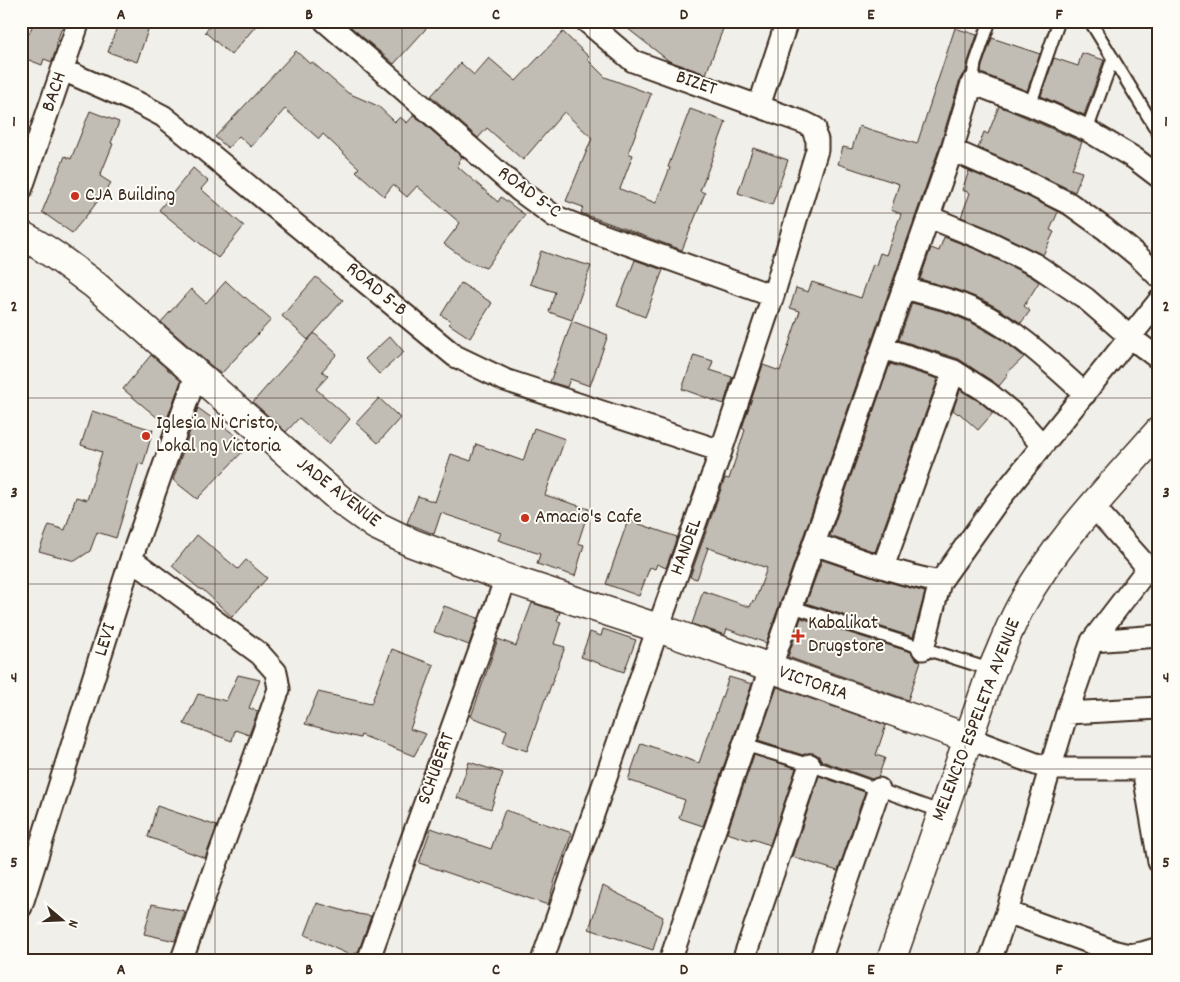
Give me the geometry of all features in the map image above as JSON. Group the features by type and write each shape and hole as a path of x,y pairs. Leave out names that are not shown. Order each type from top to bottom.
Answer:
{"street":[{"name":"BACH","path":"21,190 79,21"},
{"name":"ROAD 5-C","path":"325,21 520,191 554,216 773,296"},
{"name":"BIZET","path":"586,21 633,61 805,123 815,128 813,130"},
{"path":"759,106 788,21"},
{"name":"ROAD 5-B","path":"63,70 138,102 162,116 455,356 505,380 721,451"},
{"path":"670,961 770,669 929,217 972,84 1030,105 1087,130 1134,158 1159,177"},
{"name":"HANDEL","path":"542,961 721,451 773,296 817,150 817,140 813,130"},
{"path":"952,150 1030,184 1070,204 1125,246 1159,277"},
{"path":"929,217 983,239 1036,265 1085,298 1159,359"},
{"name":"JADE AVENUE","path":"21,235 65,262 96,286 343,502 375,525 412,543 506,578 658,628"},
{"path":"904,288 960,304 998,322 1046,358 1085,394"},
{"path":"923,649 940,582 997,502 1159,301"},
{"path":"883,348 954,371 986,392 1017,417 1042,445"},
{"path":"883,568 954,371"},
{"name":"LEVI","path":"21,907 131,559 196,374"},
{"name":"MELENCIO ESPELETA AVENUE","path":"891,961 992,670 1022,603 1063,542 1159,431"},
{"path":"990,961 1007,912 1049,769 1092,641 1153,568 1093,506"},
{"path":"814,544 883,568 940,582"},
{"path":"131,559 260,654 276,672 279,689 182,959"},
{"name":"SCHUBERT","path":"368,961 506,578"},
{"name":"VICTORIA","path":"658,628 968,738"},
{"path":"1092,641 1159,636"},
{"path":"1067,713 1159,708"},
{"path":"968,738 1049,769 1151,769 1159,862"},
{"path":"743,961 810,765"},
{"path":"820,961 879,789"},
{"path":"1007,912 1116,952 1129,955 1159,948"}],"lane":[{"path":"972,84 975,64 990,21"},
{"path":"1030,105 1059,21"},
{"path":"1090,21 1159,134"},
{"path":"1087,130 1113,58"},
{"path":"793,607 992,670"},
{"path":"745,745 810,765 942,812"}],"building":[{"path":"34,21 64,21 52,62 44,59 42,65 21,57 21,31 29,34"},
{"path":"119,21 151,21 137,62 108,52"},
{"path":"214,21 260,21 231,55 205,32"},
{"path":"344,21 433,21 394,64"},
{"path":"618,21 726,21 706,74 669,61"},
{"path":"955,28 977,35 966,72 960,79 940,146 766,643 727,629 725,635 692,624 703,591 750,607 753,600 755,601 767,568 706,547 708,548 697,579 690,577 725,478 729,479 745,430 742,428 763,365 780,371 800,311 790,308 796,288 808,292 812,282 861,298 873,264 876,265 880,253 886,255 901,214 891,210 899,184 838,164 843,147 852,149 859,126 917,144"},
{"path":"563,32 589,57 587,59 605,77 651,94 628,153 633,155 620,189 656,203 690,109 726,122 700,191 705,193 682,250 581,213 583,207 566,201 592,138 564,112 523,160 487,128 478,138 431,96 461,63 474,75 489,58 516,81"},
{"path":"992,38 1040,54 1027,91 981,73"},
{"path":"296,51 348,93 378,106 395,122 400,117 407,123 414,115 462,157 457,166 498,202 501,197 525,215 486,268 471,263 444,244 460,223 417,186 407,197 393,185 384,196 356,171 359,168 323,134 319,139 285,109 251,147 239,136 228,148 215,137"},
{"path":"1082,53 1104,60 1084,115 1041,96 1054,58 1078,66"},
{"path":"999,106 1082,142 1072,169 1082,172 1075,192 978,148 984,132 988,134"},
{"name":"CJA Building","path":"90,111 119,122 111,143 113,144 100,176 111,183 72,233 42,212 65,156 71,159"},
{"path":"753,148 788,160 772,205 738,193"},
{"path":"193,168 208,181 201,189 244,226 218,258 159,210"},
{"path":"969,171 1025,195 1058,212 1050,230 1054,232 1043,255 961,217 970,193 962,190"},
{"path":"944,237 978,250 1039,282 1024,306 1030,311 1021,323 983,300 920,279 931,248 939,251"},
{"path":"541,251 591,266 572,320 549,312 555,292 530,284"},
{"path":"635,260 663,270 645,317 617,306"},
{"path":"316,277 343,300 308,340 282,316"},
{"path":"226,281 271,320 221,374 161,322 191,289 206,303"},
{"path":"461,283 492,303 470,338 449,324 451,321 441,315"},
{"path":"912,303 949,313 972,323 1004,341 1024,357 1006,374 1008,375 999,386 959,359 899,340"},
{"path":"572,321 608,335 590,386 570,379 567,387 550,382"},
{"path":"314,333 337,354 322,371 328,376 316,389 350,419 329,444 299,418 286,432 253,402"},
{"path":"390,336 404,352 379,374 365,359"},
{"path":"151,355 181,381 165,424 123,389"},
{"path":"694,355 713,361 710,370 732,377 724,404 682,389"},
{"path":"890,364 938,379 875,552 830,536"},
{"path":"960,390 980,402 993,413 978,430 953,410"},
{"path":"379,398 400,418 378,443 356,423"},
{"path":"198,408 249,445 197,499 173,480"},
{"path":"92,411 153,430 143,465 139,463 116,538 97,532 90,551 75,561 39,551 49,525 65,530 76,497 87,500 102,452 81,445"},
{"path":"534,428 565,439 545,495 589,509 578,543 584,545 575,576 537,564 540,554 498,540 501,533 441,513 434,534 407,523 418,496 435,502 451,454 471,461 476,444 523,461"},
{"path":"628,520 677,537 666,568 657,564 655,569 650,567 639,596 606,584"},
{"path":"197,535 238,569 246,560 267,578 232,617 202,589 172,566"},
{"path":"822,560 925,592 913,637 806,603"},
{"path":"532,603 560,612 557,621 561,622 554,644 565,647 527,751 503,743 507,730 471,717 498,639 516,646"},
{"path":"444,606 478,618 469,645 434,632"},
{"path":"801,618 911,652 915,658 921,661 908,700 788,657"},
{"path":"603,629 636,640 624,672 581,657 590,632 601,636"},
{"path":"392,649 434,665 410,729 426,734 414,756 361,735 360,738 305,724 318,692 371,704"},
{"path":"238,675 260,680 249,708 258,711 249,735 235,730 232,741 184,724 198,694 226,701"},
{"path":"729,677 752,684 703,826 679,818 685,800 628,780 641,743 699,763"},
{"path":"777,687 886,725 876,755 885,758 878,777 872,779 822,761 814,753 803,755 758,741"},
{"path":"754,755 796,768 770,845 727,833"},
{"path":"469,762 503,773 491,809 457,798"},
{"path":"819,776 865,792 838,871 792,857"},
{"path":"157,806 217,826 205,858 148,837"},
{"path":"505,810 572,833 548,905 419,863 431,828 491,849"},
{"path":"603,886 663,917 653,950 589,929"},
{"path":"317,903 371,916 359,950 352,956 305,935"},
{"path":"152,904 185,911 175,941 144,934"}],"place":[{"name":"CJA Building","path":"75,196"},
{"name":"Iglesia Ni Cristo, Lokal ng Victoria","path":"146,436"},
{"name":"Amacio's Cafe","path":"525,518"},
{"name":"Kabalikat Drugstore","path":"798,636"}]}
